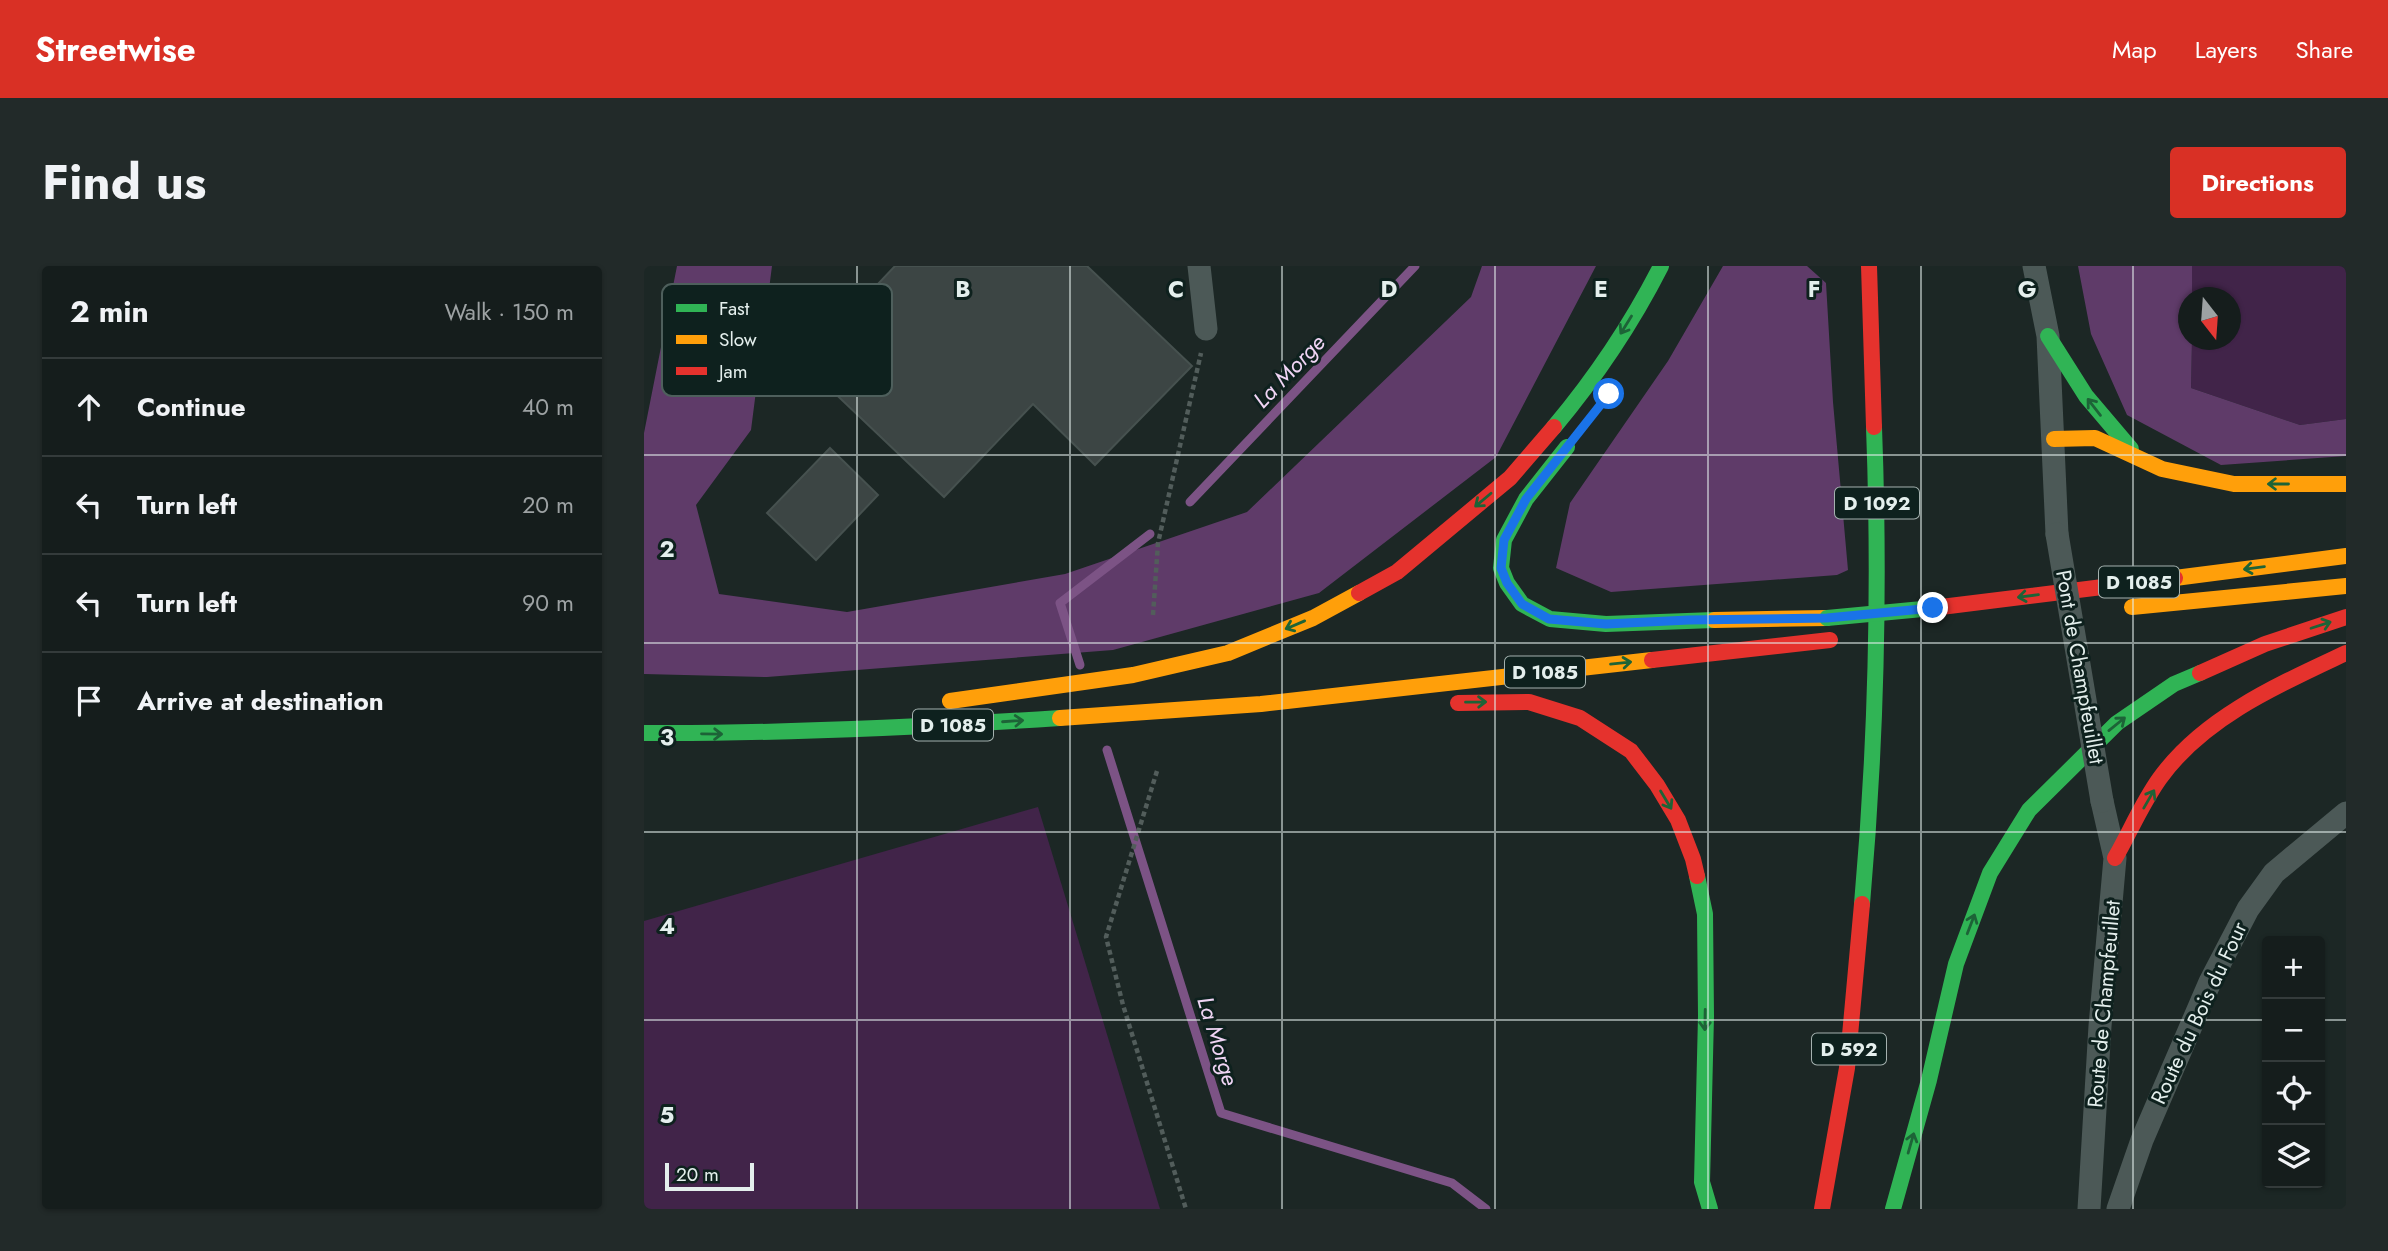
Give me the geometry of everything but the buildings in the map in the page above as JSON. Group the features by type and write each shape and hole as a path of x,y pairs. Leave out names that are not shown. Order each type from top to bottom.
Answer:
{"main road":[{"name":"D 1085","path":"1122,693 943,702 1133,675 1228,653 1313,618 1397,572 1510,478 1586,389 1661,266"},
{"name":"D 1092","path":"1869,266 1877,506 1877,651"},
{"path":"2048,336 2087,398 2116,435 2140,457"},
{"path":"1576,436 1526,499 1504,540 1501,568 1507,583 1522,604 1549,619 1606,624 1827,618"},
{"path":"2054,439 2095,438 2162,469 2234,484 2346,484"},
{"name":"D 1085","path":"1651,639 1933,608 2346,556"},
{"name":"D 1085","path":"2118,609 2346,586"},
{"name":"D 1085","path":"2050,615 2091,611"},
{"path":"1893,1209 1929,1080 1956,964 1990,873 2029,810 2118,723 2174,684 2265,644 2346,617"},
{"name":"D 1085","path":"644,733 742,734 940,725 1261,704 1894,633"},
{"name":"D 592","path":"1821,1209 1847,1069 1863,889 1877,651"},
{"path":"2115,858 2165,772 2195,740 2228,715 2346,653"},
{"path":"1446,703 1529,702 1580,718 1631,751 1657,785 1678,820 1693,859 1705,914 1706,1016 1702,1182 1710,1209"},
{"path":"1261,704 1404,704"}],"street":[{"path":"1199,266 1206,329"},
{"name":"Pont de Champfeuillet","path":"2034,266 2048,336 2057,534 2102,801"},
{"name":"Route de Champfeuillet","path":"2089,1209 2100,1026 2115,858 2102,801"},
{"name":"Route du Bois du Four","path":"2118,1209 2147,1128 2210,982 2248,909 2274,873 2346,813"}],"path":[{"path":"1153,615 1158,543 1206,329"},
{"path":"1157,771 1106,937 1123,1005 1186,1209"}],"shaded area":[{"path":"677,266 772,266 770,284 673,284"},
{"path":"1482,266 1596,266 1496,457 1319,593 1113,650 767,677 644,674 644,433 662,342 662,396 755,396 751,430 696,505 719,594 847,612 1065,574 1247,512 1471,297"},
{"path":"1723,266 1807,266 1826,283 1833,402 1848,570 1837,575 1611,592 1556,568 1570,503 1668,361"},
{"path":"2078,266 2192,266 2192,287 2178,287 2178,350 2192,350 2191,388 2300,425 2346,419 2346,456 2221,465 2127,415 2091,334"},
{"path":"2192,266 2346,266 2346,419 2300,425 2191,388 2192,350 2241,350 2241,287 2192,287"},
{"path":"1038,807 1160,1209 644,1209 644,921"}],"waterway":[{"name":"La Morge","path":"1190,502 1415,266"},
{"name":"La Morge","path":"1080,665 1060,603 1150,534"},
{"name":"La Morge","path":"1107,750 1221,1113 1452,1183 1486,1209"}],"traffic: fast":[{"path":"1554,427 1612,350 1661,266"},
{"path":"2048,336 2086,396 2131,449"},
{"path":"1862,904 1876,666 1874,427"},
{"path":"1567,447 1526,499 1504,540 1501,568 1507,583 1522,604 1550,619 1606,624 1714,620"},
{"path":"1827,618 1933,608"},
{"path":"1893,1209 1929,1080 1956,964 1990,873 2029,810 2117,723 2174,684 2200,673"},
{"path":"644,733 852,729 1060,718"},
{"path":"1697,876 1705,914 1706,1016 1702,1182 1710,1209"}],"traffic: slow":[{"path":"2054,439 2095,438 2162,469 2234,484 2346,484"},
{"path":"2175,578 2346,556"},
{"path":"2132,607 2346,586"},
{"path":"950,701 1133,675 1228,653 1313,618 1359,593"},
{"path":"1714,620 1827,618"},
{"path":"1060,718 1261,704 1652,660"}],"traffic: jam":[{"path":"1869,266 1874,427"},
{"path":"1359,593 1397,572 1510,478 1554,427"},
{"path":"1933,608 2175,578"},
{"path":"2200,673 2265,644 2346,617"},
{"path":"1652,660 1830,640"},
{"path":"2115,858 2160,778 2198,737 2245,704 2346,653"},
{"path":"1458,703 1529,702 1580,718 1631,751 1657,785 1678,820 1697,876"},
{"path":"1822,1209 1847,1068 1862,904"}],"route":[{"path":"1609,394 1526,499 1504,540 1501,568 1507,583 1522,604 1549,619 1606,624 1827,618 1933,608"}]}
